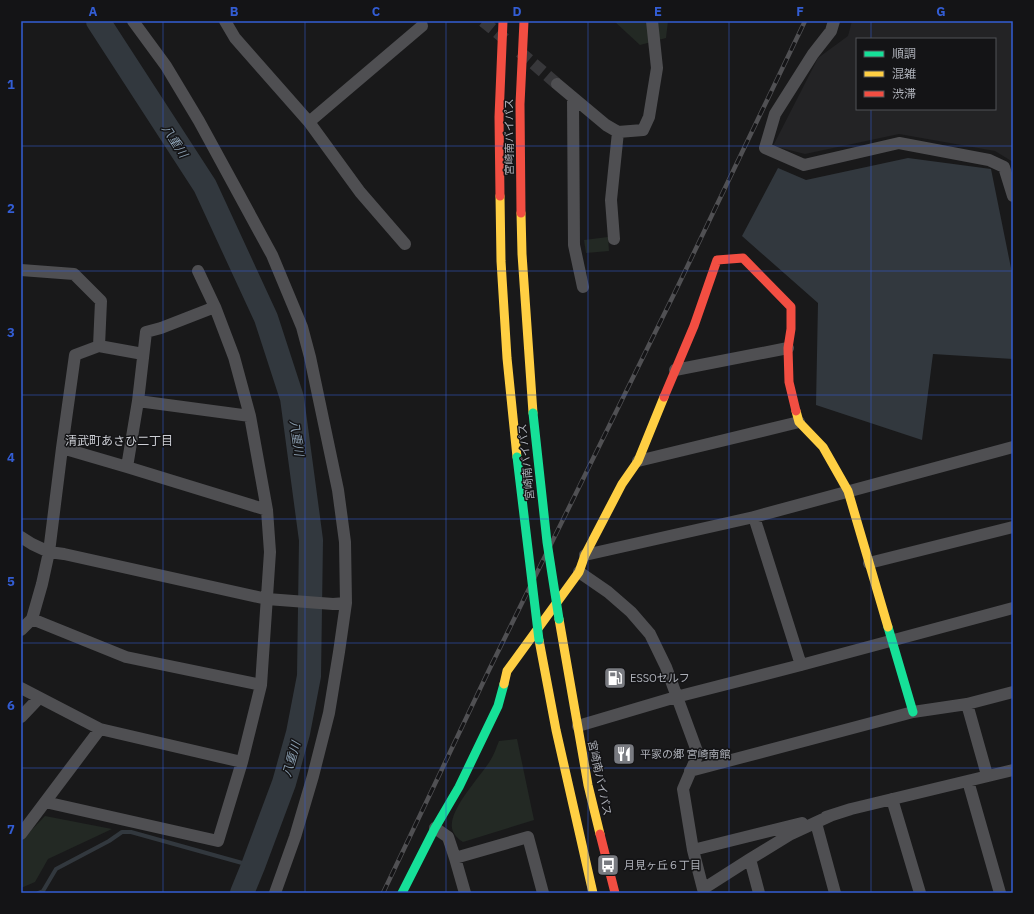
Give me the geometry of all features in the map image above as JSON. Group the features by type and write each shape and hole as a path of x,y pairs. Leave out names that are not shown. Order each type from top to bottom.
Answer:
{"main road":[{"name":"宮崎南バイパス","path":"503,21 499,117 501,261 507,358 517,457 539,640 556,730 593,893"},
{"name":"宮崎南バイパス","path":"524,21 520,104 522,254 533,413 545,526 559,619 588,784 615,893"},
{"path":"402,893 435,828 459,787 498,706 507,671 578,572 622,484 638,461 694,326 717,260 743,258 790,307 791,329 788,348 789,382 799,422 823,447 848,491 913,712"}],"street":[{"path":"133,21 166,66 199,121 272,255 300,322 312,365 338,490 345,542 346,603 329,713 311,784 295,837 275,893"},
{"path":"225,21 235,38 310,122 360,192 405,244"},
{"path":"558,84 606,125 618,132 643,130 649,117 657,68 652,21"},
{"path":"834,21 831,31 813,54 775,114 765,148 804,165 899,143 989,160 1004,167 1013,196"},
{"path":"310,122 422,26"},
{"path":"573,98 574,245 583,287"},
{"path":"614,239 612,200 618,132"},
{"path":"21,270 74,274 101,301 99,346"},
{"path":"45,802 218,841 242,762 261,685 273,600 267,510 250,416 234,357 215,307 198,271"},
{"path":"127,467 138,401 146,332 161,328 215,307"},
{"path":"21,630 32,619 49,552 75,355 99,346 143,354"},
{"path":"675,370 788,348"},
{"path":"138,401 250,416"},
{"path":"638,461 799,422"},
{"path":"585,556 754,517 1013,447"},
{"path":"62,448 267,510"},
{"path":"754,517 802,665"},
{"path":"869,563 1013,527"},
{"path":"21,537 49,552 273,600 334,604 346,603"},
{"path":"578,572 608,592 631,612 650,634 666,667 698,754 683,789 693,850 703,889 791,834 832,815"},
{"path":"578,726 676,697 802,665 1013,608"},
{"path":"32,619 126,657 261,685"},
{"path":"21,688 100,729 242,762"},
{"path":"690,771 913,712 967,704 1013,692"},
{"path":"21,716 39,698"},
{"path":"967,704 987,775"},
{"path":"21,834 100,729"},
{"path":"693,850 851,809 987,775 1013,770"},
{"path":"968,780 1000,893"},
{"path":"892,799 920,893"},
{"path":"816,823 835,893"},
{"path":"435,828 448,837 456,858 465,893"},
{"path":"456,858 528,836 544,893"},
{"path":"750,859 759,893"}],"shaded area":[{"path":"614,21 668,21 666,38 640,45"},
{"path":"852,21 1013,22 1013,162 995,151 899,134 805,154 773,146 818,58 848,36"},
{"path":"908,158 991,169 1013,278 1013,359 933,354 922,440 816,405 818,303 742,236 778,168 806,180"},
{"path":"608,237 609,251 586,253 584,240"},
{"path":"517,739 534,820 463,842 456,836 452,828 452,820 455,812 466,793 490,761 499,741"},
{"path":"45,816 112,829 48,859 35,882 21,888 21,841"}],"waterway":[{"name":"八重川","path":"98,21 205,186 266,318 292,398 311,540 309,676 298,733 284,783 242,893"},
{"path":"38,893 43,891 56,869 109,841 122,832 131,832 253,866"}],"tunnel":[{"path":"483,21 505,39"},
{"path":"520,52 557,84"}],"railway":[{"path":"383,893 489,670 677,288 805,21"}],"traffic: fast":[{"path":"533,413 547,542 559,619"},
{"path":"517,457 539,640"},
{"path":"888,627 913,712"},
{"path":"402,893 435,828 459,787 498,706 504,684"}],"traffic: slow":[{"path":"500,196 501,261 507,358 517,457"},
{"path":"521,213 522,254 533,413"},
{"path":"504,684 507,671 579,572 585,555 622,484 638,461 664,397"},
{"path":"796,411 799,422 823,447 848,491 888,627"},
{"path":"559,619 588,785 600,834"},
{"path":"539,640 556,730 593,893"}],"traffic: jam":[{"path":"500,196 499,117 503,21"},
{"path":"521,213 520,104 524,21"},
{"path":"664,397 694,326 717,260 743,258 791,307 791,329 788,348 789,382 796,411"},
{"path":"600,834 615,893"}],"place":[{"name":"ESSOセルフ","path":"615,678"},
{"name":"平家の郷 宮崎南館","path":"624,754"},
{"name":"月見ヶ丘６丁目","path":"608,865"}],"district":[{"name":"清武町あさひ二丁目","path":"119,440"}]}
